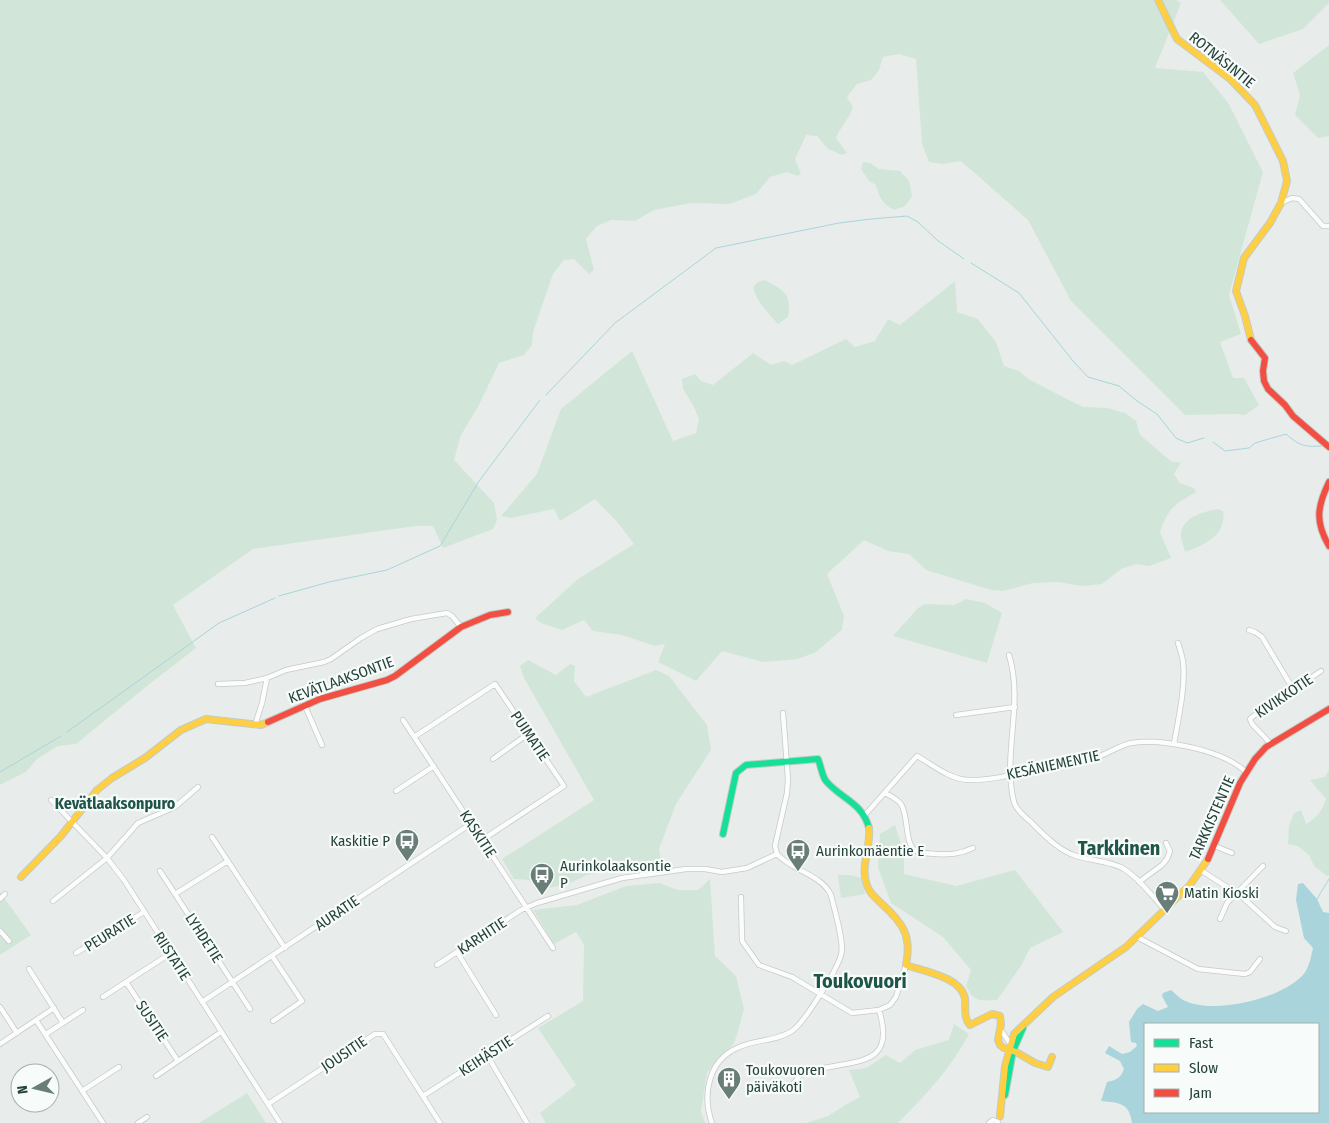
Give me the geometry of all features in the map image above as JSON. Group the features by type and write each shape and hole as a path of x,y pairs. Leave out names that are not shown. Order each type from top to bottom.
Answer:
{"street":[{"name":"ROTNÄSINTIE","path":"1158,0 1177,39 1247,94 1259,111 1286,169 1286,189 1281,204 1270,223 1244,258 1236,291 1245,316 1250,339 1265,358 1263,372 1264,381 1268,389 1285,405 1293,416 1329,446"},
{"path":"1281,204 1292,198 1299,199 1323,226 1329,226"},
{"path":"1329,482 1320,499 1318,519 1323,538 1329,546"},
{"name":"KEVÄTLAAKSONTIE","path":"21,877 67,829 86,801 101,785 121,771 138,763 175,734 198,721 206,719 255,725 273,720 320,700 395,676 461,627 490,615 508,612"},
{"path":"218,684 245,683 267,678 286,670 331,659 377,629 411,619 447,613 461,627"},
{"path":"1249,630 1262,638 1293,689"},
{"path":"1174,744 1183,678 1183,662 1178,643"},
{"path":"1009,655 1013,675 1015,706 1010,775 1014,804 1048,839 1060,848 1075,856 1123,868 1164,909"},
{"name":"KIVIKKOTIE","path":"1271,744 1252,724 1250,719 1322,671"},
{"path":"255,725 267,678"},
{"name":"PUIMATIE","path":"414,736 495,684 564,786 482,840"},
{"path":"305,706 322,745"},
{"path":"956,715 1015,706"},
{"name":"TARKKISTENTIE","path":"999,1120 1011,1050 1010,1043 1014,1034 1053,997 1114,956 1137,937 1185,890 1202,871 1246,772 1260,753 1271,744 1329,709"},
{"path":"712,1123 706,1099 707,1088 710,1077 719,1064 728,1053 737,1048 779,1038 801,1024 841,955 842,945 828,888 777,854 775,846 787,793 788,761 783,713"},
{"name":"KASKITIE","path":"403,720 553,948"},
{"path":"493,759 528,734"},
{"name":"KESÄNIEMENTIE","path":"885,793 916,756 955,777 968,780 1010,775 1048,766 1092,759 1129,744 1174,744 1213,753 1232,762 1246,772"},
{"path":"724,834 725,819 736,773 746,765 818,759 822,775 826,781 864,816 869,830 864,867 865,881 874,897 905,928 909,946 906,966 896,998 890,1005 879,1010 852,1013 792,977 759,965 742,941 741,897"},
{"path":"396,791 434,766"},
{"path":"53,901 107,858 138,824 175,807 198,786"},
{"path":"864,816 885,793 895,798 902,806 908,836 911,845 916,851 951,855 960,854 973,848"},
{"name":"RIISTATIE","path":"51,800 107,858 124,880 280,1123"},
{"name":"AURATIE","path":"202,1002 472,823"},
{"path":"212,837 285,948"},
{"path":"1138,882 1167,859 1170,851 1166,842"},
{"path":"1214,846 1232,853"},
{"name":"KARHITIE","path":"437,965 526,908 613,880 686,869 733,871 747,868 777,854"},
{"path":"175,894 228,861"},
{"path":"1220,919 1227,903 1235,893 1263,866"},
{"name":"LYHDETIE","path":"160,871 250,1009"},
{"path":"1202,871 1247,901 1275,926 1286,931"},
{"path":"0,898 4,894"},
{"name":"PEURATIE","path":"76,954 144,912"},
{"path":"0,931 9,941"},
{"path":"1137,937 1201,970 1246,974 1260,959"},
{"path":"457,952 496,1015"},
{"path":"103,997 171,953"},
{"path":"272,956 302,1001 273,1021"},
{"path":"906,966 956,983 964,994 967,1023 973,1026 989,1015 996,1014 1001,1018 999,1043 1040,1065 1048,1067 1052,1057"},
{"path":"29,969 63,1022"},
{"name":"SUSITIE","path":"126,982 178,1061"},
{"path":"0,1007 17,1033"},
{"path":"0,1044 54,1008"},
{"path":"46,1034 83,1010"},
{"path":"777,1091 790,1086 805,1071 861,1062 872,1058 884,1039 884,1027 879,1010"},
{"name":"KEIHÄSTIE","path":"423,1096 548,1016"},
{"name":"TARKKISTENTIE","path":"1011,1050 1029,1019"},
{"path":"36,1020 104,1123"},
{"path":"1001,1030 1010,1043"},
{"path":"156,1076 221,1032"},
{"name":"JOUSITIE","path":"268,1104 379,1033 383,1034 440,1123"},
{"path":"487,1055 527,1123"},
{"path":"82,1091 119,1067"},
{"path":"138,1123 147,1117"},
{"path":"989,1123 993,1120 999,1120"}],"green space":[{"path":"0,0 1176,0 1181,3 1155,68 1203,72 1229,104 1263,172 1229,295 1241,334 1220,342 1233,378 1244,378 1259,405 1245,415 1185,415 1071,301 1028,220 961,161 942,164 929,162 922,144 916,59 899,54 883,57 879,70 871,80 857,84 847,97 853,107 836,138 847,153 842,155 828,149 817,136 806,135 795,159 801,174 797,176 787,172 770,177 756,194 730,204 691,203 654,210 635,221 611,220 597,226 586,239 594,270 589,274 574,259 564,260 553,274 533,332 532,345 524,355 499,363 478,407 461,435 454,460 494,503 497,520 493,529 443,548 433,526 416,526 253,549 173,605 196,648 76,744 58,746 37,759 26,772 0,785"},
{"path":"1220,0 1329,0 1329,3 1303,29 1259,44"},
{"path":"1329,45 1329,136 1318,138 1295,115 1300,95 1293,73"},
{"path":"863,162 870,163 879,169 900,171 909,181 912,196 905,206 894,210 884,203 876,185 869,181 861,169"},
{"path":"765,280 782,290 789,303 788,317 778,324 760,303 753,287 758,282"},
{"path":"955,281 957,312 978,319 996,342 1004,366 1019,371 1030,380 1083,407 1107,408 1125,413 1136,421 1140,435 1172,462 1181,462 1174,474 1180,483 1194,488 1196,492 1173,508 1166,517 1160,532 1171,558 1149,566 1136,564 1121,569 1102,584 1082,586 1058,582 1033,583 1003,591 991,590 926,570 909,554 888,551 864,540 827,574 844,616 842,630 816,652 798,659 763,662 722,651 696,681 658,662 665,644 655,646 622,635 593,631 584,620 562,630 541,623 535,618 578,579 634,544 618,523 595,499 560,521 554,509 511,518 501,516 537,474 561,409 632,351 673,441 696,433 699,419 683,389 682,379 695,374 701,381 713,385 753,353 771,365 784,361 792,365 846,339 855,347 875,341 888,319 900,325"},
{"path":"1219,509 1223,511 1223,519 1222,527 1218,533 1207,542 1185,552 1181,540 1184,524 1194,516"},
{"path":"966,599 985,603 1002,613 987,663 893,636 918,608 925,604 954,605"},
{"path":"528,660 556,675 570,664 575,666 574,681 586,697 656,670 669,676 707,725 711,750 676,804 659,849 661,860 587,875 568,884 539,890 529,880 514,879 502,859 594,800 524,678 520,666"},
{"path":"1329,770 1329,875 1327,876 1314,866 1309,855 1298,846 1288,844 1289,826 1294,813 1301,810 1306,824 1321,811 1326,799 1310,780 1325,777"},
{"path":"895,825 904,853 904,874 956,886 1015,870 1063,932 1030,948 1021,966 997,1000 975,998 966,986 971,970 943,937 891,903 878,867 880,834"},
{"path":"838,875 851,875 861,878 865,894 841,898"},
{"path":"710,879 715,956 736,976 744,1009 733,1045 719,1057 707,1073 701,1111 705,1123 546,1123 540,1113 576,1085 538,1028 583,1001 584,945 576,932 554,944 533,910 577,905 626,886 659,883 678,890 698,890"},
{"path":"0,892 31,935 0,955"},
{"path":"954,1024 969,1034 937,1081 898,1123 806,1123 828,1116 860,1097 849,1070 866,1068 886,1055 900,1063 915,1050 949,1040"},
{"path":"247,1093 266,1123 199,1123"}],"water":[{"path":"1303,883 1317,899 1323,912 1329,913 1329,1123 1132,1123 1131,1116 1126,1107 1118,1103 1101,1101 1107,1082 1118,1078 1124,1069 1120,1061 1105,1053 1109,1046 1122,1054 1130,1052 1137,1046 1136,1043 1131,1042 1129,1022 1137,1009 1143,1004 1158,1011 1168,1007 1162,996 1163,993 1171,990 1183,1000 1196,1004 1211,1006 1245,1003 1278,992 1302,976 1308,966 1313,948 1304,938 1296,900 1298,884"}],"waterway":[{"path":"546,395 615,323 716,248 839,223 907,216 918,222 937,240 964,259"},
{"path":"971,263 1019,293 1088,377 1119,386 1157,414 1176,438 1187,443 1204,438"},
{"path":"279,596 329,582 387,570 440,546 479,481 540,400"},
{"path":"1213,442 1225,451 1249,448 1255,443 1286,434 1302,445 1322,446"},
{"path":"67,732 219,623 275,598"},
{"path":"0,772 61,736"},
{"path":"1317,899 1329,879"}],"traffic: fast":[{"path":"723,834 736,773 746,765 818,759 826,781 856,806 866,819 869,828"},
{"path":"1005,1095 1013,1051 1023,1028"}],"traffic: slow":[{"path":"1158,0 1177,39 1229,78 1255,105 1283,161 1287,181 1281,203 1270,223 1244,258 1236,291 1251,340"},
{"path":"21,877 61,836 97,790 112,778 145,758 181,730 206,719 261,725 268,722"},
{"path":"869,828 865,869 866,882 868,889 895,917 904,931 908,946 906,965 941,976 957,985 965,999 966,1016 970,1025 992,1014 1000,1016 1001,1024 998,1040 1004,1048 1048,1067 1052,1057"},
{"path":"1000,1116 1005,1066 1014,1034 1053,997 1126,947 1190,885 1208,859"}],"traffic: jam":[{"path":"1251,340 1265,358 1263,371 1264,381 1268,389 1285,405 1293,416 1329,447"},
{"path":"1329,482 1322,499 1319,514 1321,529 1329,546"},
{"path":"268,722 320,699 387,680 461,627 490,615 508,612"},
{"path":"1208,859 1240,783 1255,759 1266,747 1329,709"}],"place":[{"name":"Kaskitie P","path":"407,862"},
{"name":"Aurinkomäentie E","path":"798,872"},
{"name":"Aurinkolaaksontie P","path":"542,896"},
{"name":"Matin Kioski","path":"1167,914"},
{"name":"Toukovuoren päiväkoti","path":"729,1100"}],"district":[{"name":"Kevätlaaksonpuro","path":"115,803"},
{"name":"Tarkkinen","path":"1119,848"},
{"name":"Toukovuori","path":"860,981"}]}
